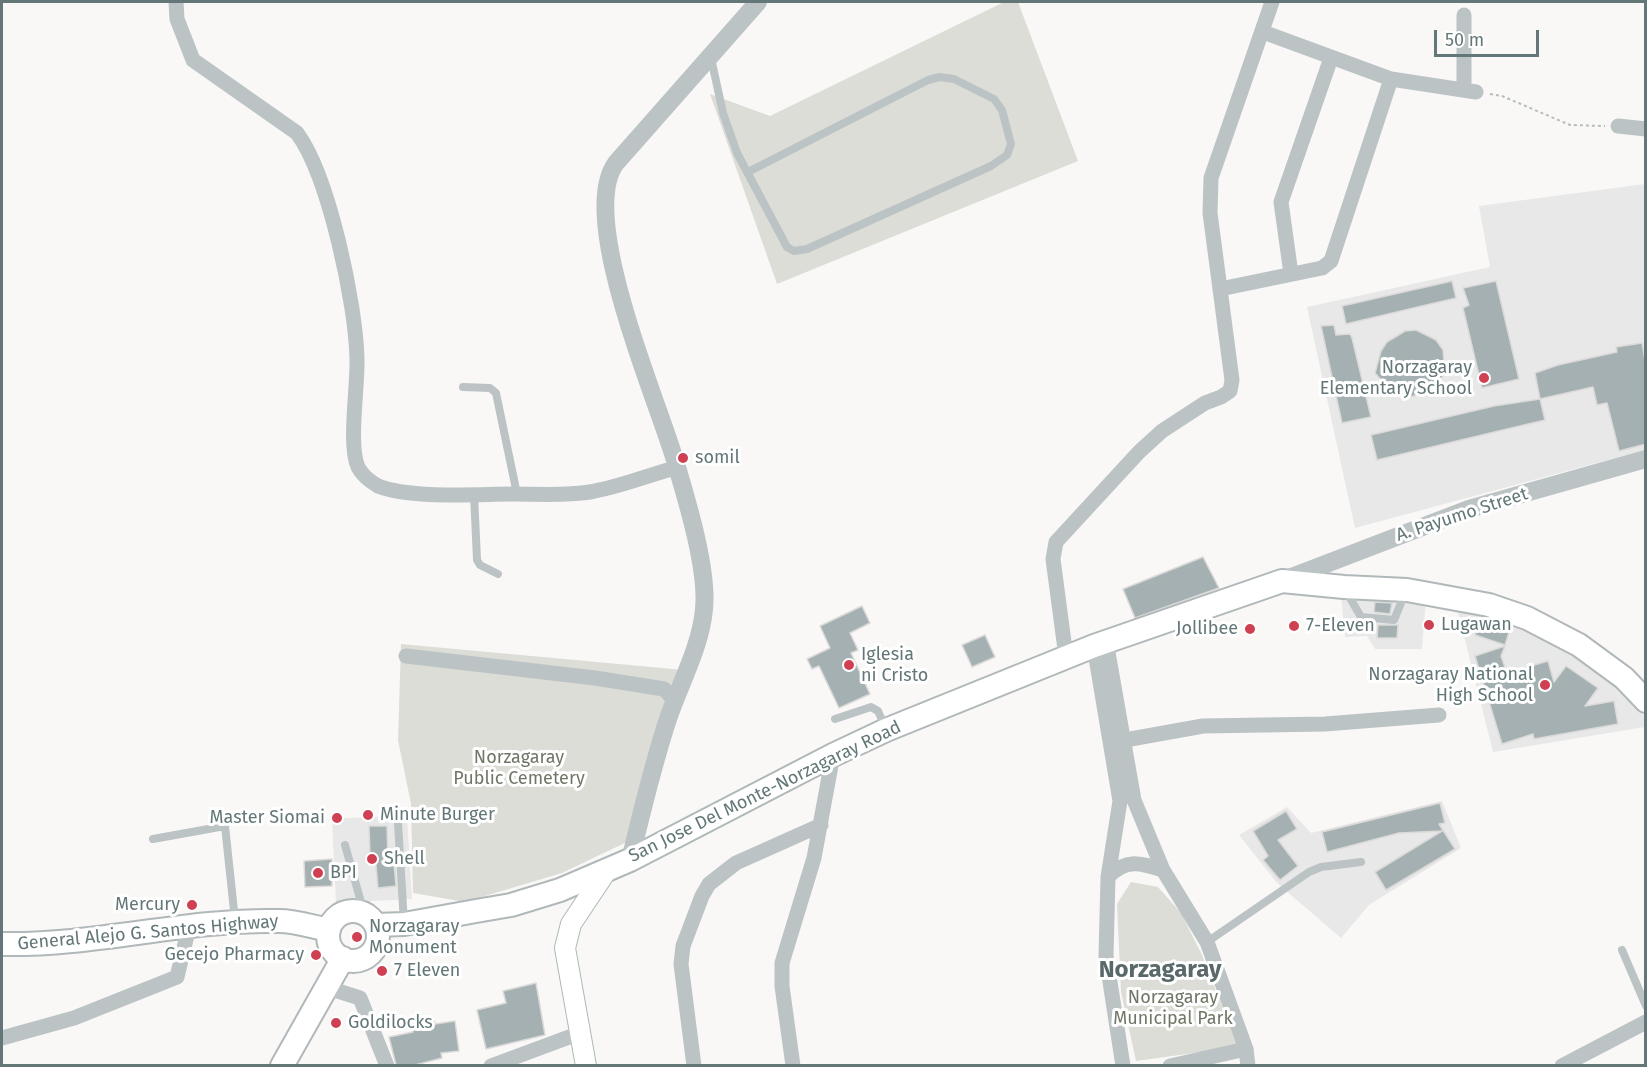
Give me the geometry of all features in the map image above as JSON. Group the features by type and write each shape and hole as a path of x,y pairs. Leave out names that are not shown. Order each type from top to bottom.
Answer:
{"main road":[{"name":"San Jose Del Monte-Norzagaray Road","path":"370,919 404,924 530,900 630,860 832,755 886,730 1100,644 1282,581"},
{"path":"1282,581 1407,590 1489,605 1527,618 1579,645 1624,678 1646,701"},
{"path":"586,1065 565,948 566,937 571,924 607,870"},
{"path":"344,912 370,919 377,942 369,955 356,960 343,958 330,946 329,930 337,916 344,912"},
{"name":"General Alejo G. Santos Highway","path":"2,944 46,945 235,922 282,921 329,930"},
{"path":"282,1065 343,958"}],"street":[{"path":"176,2 177,19 193,60 297,133 307,149 322,186 348,282 354,325 357,359 354,445 359,470 377,485 397,491 517,494 594,492 678,467"},
{"path":"630,860 648,788 700,631 704,608 700,565 678,467 627,320 614,264 606,184 616,163 758,2"},
{"path":"1066,657 1053,559 1056,542 1138,452 1162,431 1205,403 1230,391 1232,380 1210,213 1211,178 1272,2"},
{"path":"1263,32 1391,79 1470,91 1464,15"},
{"path":"1291,274 1281,202 1331,58"},
{"path":"1220,289 1322,268 1331,261 1391,79"},
{"path":"1618,126 1646,129"},
{"name":"A. Payumo Street","path":"1282,581 1469,509 1646,459"},
{"path":"1100,644 1125,740 1134,800 1163,870 1207,942 1246,1049 1248,1065"},
{"path":"1100,644 1120,801 1108,877 1106,956 1123,1065"},
{"path":"406,656 595,678 664,689 675,701"},
{"path":"1125,740 1203,726 1325,724 1439,715"},
{"path":"793,1065 782,986 782,963 821,825 832,755"},
{"path":"694,1065 681,964 683,946 702,896 709,884 736,863 821,825"},
{"path":"1108,877 1122,865 1138,862 1163,870"},
{"path":"2,1038 74,1018 177,977 189,927"},
{"path":"325,987 360,998 387,1065"},
{"path":"1562,1065 1646,1022"},
{"path":"490,1065 580,1033"},
{"path":"1170,1065 1246,1049"}],"lane":[{"path":"711,57 730,138 787,247 794,251 807,249 991,166 1007,155 1011,144 1002,110 994,99 954,79 940,78 928,80 748,172"},
{"path":"463,387 490,388 495,393 517,494"},
{"path":"474,494 477,560 480,565 498,574"},
{"path":"1344,587 1361,617 1394,620 1407,590"},
{"path":"835,719 871,707 878,711 886,730"},
{"path":"398,823 404,924"},
{"path":"153,839 225,826 235,922"},
{"path":"345,844 370,919"},
{"path":"1207,942 1309,872 1321,867 1361,862"},
{"path":"1622,950 1646,1006"}],"path":[{"path":"1470,91 1502,96 1570,125 1618,126"}],"shaded area":[{"name":"Norzagaray Elementary School","path":"1645,184 1645,450 1355,528 1307,307 1490,267 1479,206"},
{"path":"1341,594 1426,598 1422,649 1375,649 1367,636 1345,637"},
{"name":"Norzagaray National High School","path":"1457,608 1502,612 1580,652 1645,717 1645,727 1493,752"},
{"path":"1442,801 1461,848 1369,905 1341,938 1277,883 1239,835 1287,807 1311,833"},
{"name":"Shell","path":"407,815 412,899 336,903 332,819"}],"green space":[{"path":"1004,2 1018,2 1078,161 777,284 710,94 770,116"},
{"name":"Norzagaray Public Cemetery","path":"401,644 684,670 631,840 562,873 465,902 413,893 411,804 398,740"},
{"name":"Norzagaray Municipal Park","path":"1131,882 1158,887 1181,913 1202,955 1238,1047 1136,1061 1121,992 1117,904"}],"building":[{"path":"1452,281 1456,298 1346,324 1342,306"},
{"path":"1496,281 1519,379 1482,388 1463,308 1469,305 1463,288"},
{"path":"1334,325 1336,335 1350,334 1352,338 1371,417 1342,423 1321,326"},
{"path":"1416,330 1436,340 1443,350 1445,373 1432,391 1410,397 1390,390 1375,373 1381,351 1387,342 1405,331"},
{"path":"1642,343 1646,366 1646,444 1619,451 1607,403 1597,405 1593,387 1540,399 1535,373 1558,365 1617,352 1616,347"},
{"path":"1540,399 1545,420 1377,460 1371,435 1494,406"},
{"path":"1203,557 1219,588 1135,618 1123,589"},
{"path":"1375,602 1392,603 1390,614 1374,612"},
{"path":"862,606 870,623 850,633 858,650 851,653 870,694 839,708 819,666 812,669 807,659 830,648 820,626"},
{"path":"1480,620 1510,629 1505,645 1475,635"},
{"path":"1378,625 1398,625 1397,638 1377,638"},
{"path":"985,635 995,657 972,667 962,645"},
{"path":"1505,646 1501,656 1507,673 1548,661 1554,682 1566,666 1598,688 1585,706 1614,701 1618,724 1534,739 1533,734 1502,744 1475,656"},
{"path":"1440,803 1445,823 1439,824 1455,849 1386,890 1375,872 1442,831 1399,833 1327,852 1322,832"},
{"path":"1286,811 1297,829 1278,840 1298,866 1280,880 1263,860 1268,856 1253,831"},
{"path":"369,826 387,826 388,863 394,863 396,886 378,888 375,855 370,855"},
{"name":"BPI","path":"332,859 332,886 305,887 304,861"},
{"path":"536,983 545,1035 486,1049 477,1010 506,1003 503,991"},
{"path":"433,1017 435,1024 455,1021 459,1051 441,1053 442,1058 415,1065 396,1065 389,1037 413,1032 411,1021"}],"place":[{"name":"Norzagaray Elementary School","path":"1484,378"},
{"name":"somil","path":"683,458"},
{"name":"Lugawan","path":"1429,625"},
{"name":"7-Eleven","path":"1294,626"},
{"name":"Jollibee","path":"1250,629"},
{"name":"Iglesia ni Cristo","path":"849,665"},
{"name":"Norzagaray National High School","path":"1545,685"},
{"name":"Minute Burger","path":"368,815"},
{"name":"Master Siomai","path":"337,818"},
{"name":"Shell","path":"372,859"},
{"name":"BPI","path":"318,873"},
{"name":"Mercury","path":"192,905"},
{"name":"Norzagaray Monument","path":"357,937"},
{"name":"Gecejo Pharmacy","path":"316,955"},
{"name":"7 Eleven","path":"382,971"},
{"name":"Goldilocks","path":"336,1023"}],"district":[{"name":"Norzagaray","path":"1160,970"}]}
